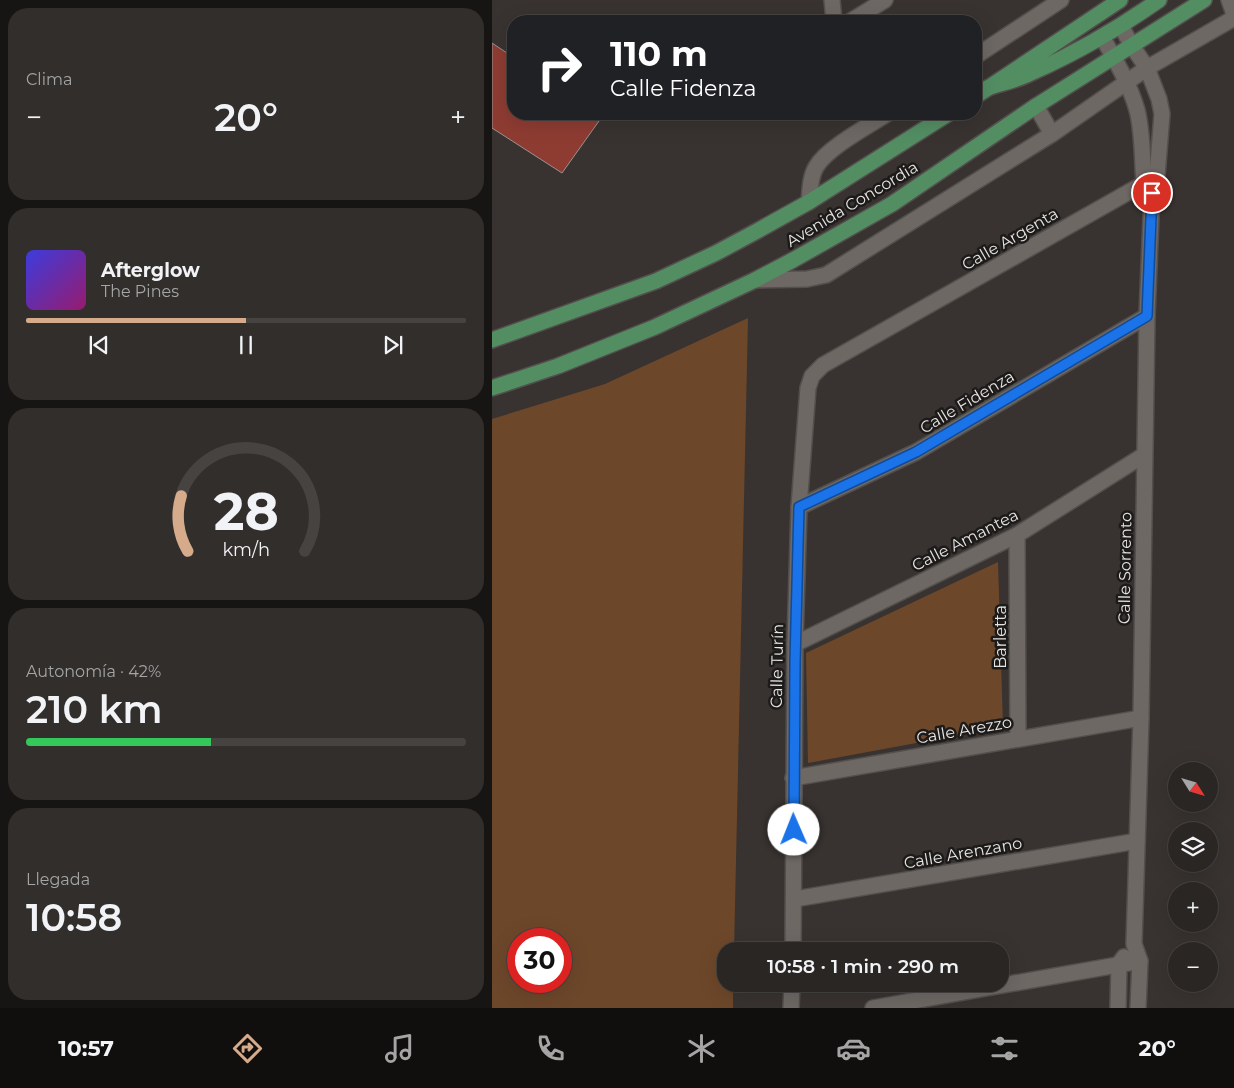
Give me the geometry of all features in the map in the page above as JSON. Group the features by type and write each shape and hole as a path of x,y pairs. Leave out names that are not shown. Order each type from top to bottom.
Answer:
{"main road":[{"path":"982,92 1120,0"},
{"path":"982,92 1030,74 1102,37 1159,0"},
{"name":"Avenida Concordia","path":"492,388 558,366 655,327 756,280 892,204 1036,106 1204,0"},
{"name":"Avenida Concordia","path":"492,340 656,280 757,231 810,202 939,120"}],"street":[{"path":"832,0 833,15"},
{"path":"861,15 885,0"},
{"path":"982,52 1061,0"},
{"path":"1229,0 1234,14"},
{"path":"756,280 807,279 826,275 1052,134 1147,68 1234,18"},
{"name":"Calle Sorrento","path":"1121,26 1147,68 1159,99 1162,114 1151,184 1147,316 1141,718 1134,944 1140,961 1138,1008"},
{"path":"1102,37 1126,83 1136,108 1151,184"},
{"path":"1036,106 1052,134"},
{"path":"810,202 811,184 815,168 827,154 878,120"},
{"name":"Calle Argenta","path":"810,381 812,376 823,365 1151,184"},
{"name":"Calle Fidenza","path":"799,507 916,452 1147,316"},
{"name":"Calle Turín","path":"793,942 795,899 793,778 799,507 810,381"},
{"name":"Calle Amantea","path":"795,644 1017,535 1144,455"},
{"name":"Barletta","path":"1017,535 1018,738"},
{"name":"Calle Arezzo","path":"793,778 1141,718"},
{"name":"Calle Arenzano","path":"795,899 1137,841"},
{"path":"1118,1008 1120,964 1134,944"},
{"path":"874,1008 1140,961"},
{"path":"792,992 792,1008"}],"shaded area":[{"path":"748,318 734,942 717,942 717,992 733,992 733,1008 492,1008 492,419 605,384"},
{"path":"998,562 1003,727 808,763 806,653"}],"building":[{"path":"492,43 507,53 507,120 600,120 562,173 492,128"}],"route":[{"path":"794,830 793,778 799,507 916,452 1147,316 1152,193"}]}
